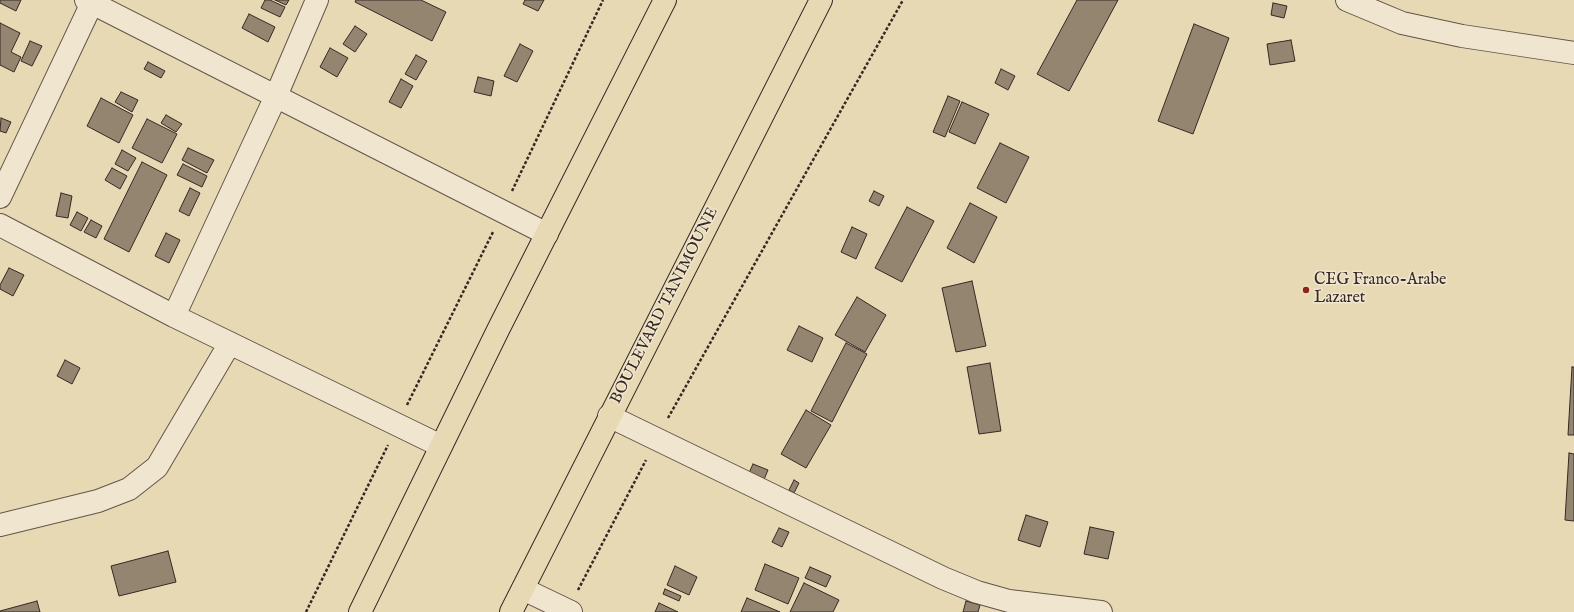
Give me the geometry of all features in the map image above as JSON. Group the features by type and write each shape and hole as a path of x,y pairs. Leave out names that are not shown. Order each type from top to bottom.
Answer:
{"main road":[{"path":"360,612 498,330 665,0"},
{"name":"BOULEVARD TANIMOUNE","path":"511,612 821,0"}],"street":[{"path":"174,316 276,96 317,0"},
{"path":"1348,0 1402,22 1462,36 1574,53"},
{"path":"0,197 89,2 276,96 502,213 547,234"},
{"path":"0,225 174,316 397,426 441,446"},
{"path":"0,525 98,501 129,489 158,467 230,343"},
{"path":"609,416 943,578 977,592 1009,601 1101,612"},
{"path":"523,589 570,611"}],"path":[{"path":"306,612 502,213 603,0"},
{"path":"570,611 656,440 904,0"}],"building":[{"path":"0,0 21,0 16,11 0,3"},
{"path":"265,0 270,0 285,7 280,17 261,8"},
{"path":"275,0 289,0 286,5"},
{"path":"356,0 421,0 446,12 432,41 355,2"},
{"path":"525,0 544,0 538,11 523,4"},
{"path":"1077,0 1118,0 1069,91 1037,74"},
{"path":"1273,3 1287,6 1284,18 1271,15"},
{"path":"249,14 275,27 268,42 242,28"},
{"path":"0,23 20,33 11,52 21,57 14,72 0,65"},
{"path":"1194,24 1229,38 1193,134 1158,121"},
{"path":"355,26 367,34 355,52 343,44"},
{"path":"1291,40 1295,61 1270,65 1267,44"},
{"path":"30,41 42,46 32,66 21,61"},
{"path":"520,44 533,51 517,82 504,76"},
{"path":"330,48 348,58 337,77 320,67"},
{"path":"416,55 427,61 416,80 405,74"},
{"path":"148,62 165,71 161,78 144,69"},
{"path":"1001,69 1015,76 1008,90 995,83"},
{"path":"478,77 494,81 491,96 474,92"},
{"path":"401,79 413,86 401,108 389,102"},
{"path":"121,92 138,100 132,112 115,102"},
{"path":"948,96 960,101 945,137 933,132"},
{"path":"101,98 133,115 119,143 87,126"},
{"path":"962,102 989,114 975,144 949,132"},
{"path":"166,115 182,124 176,132 161,123"},
{"path":"1,118 11,122 6,133 0,131"},
{"path":"147,119 177,134 162,163 132,148"},
{"path":"1000,143 1029,157 1006,203 977,188"},
{"path":"188,148 214,160 207,173 182,160"},
{"path":"122,150 136,158 128,171 115,164"},
{"path":"142,162 167,175 129,252 104,239"},
{"path":"183,164 207,176 202,187 177,175"},
{"path":"112,168 127,176 120,189 105,180"},
{"path":"190,188 200,193 189,216 179,211"},
{"path":"874,191 884,196 879,206 869,201"},
{"path":"61,193 72,196 68,218 56,216"},
{"path":"970,203 997,217 974,263 947,248"},
{"path":"907,207 934,221 902,282 875,268"},
{"path":"77,212 88,218 81,231 70,225"},
{"path":"91,220 102,226 96,238 84,232"},
{"path":"852,227 867,234 856,259 841,252"},
{"path":"166,233 180,240 169,263 155,256"},
{"path":"9,268 24,275 13,296 0,289 0,285"},
{"path":"972,281 986,346 956,352 942,288"},
{"path":"857,297 886,315 865,352 835,335"},
{"path":"799,326 823,338 812,362 787,350"},
{"path":"846,343 867,354 832,422 811,411"},
{"path":"65,360 80,368 72,384 57,376"},
{"path":"990,363 1001,431 979,434 967,367"},
{"path":"1572,367 1574,367 1574,435 1568,435"},
{"path":"806,410 831,425 806,468 781,454"},
{"path":"1569,453 1574,454 1574,521 1565,520"},
{"path":"753,464 768,470 763,482 748,475"},
{"path":"794,480 799,483 794,493 789,490"},
{"path":"1026,515 1048,522 1040,547 1018,540"},
{"path":"1090,527 1114,532 1108,559 1084,554"},
{"path":"779,528 789,532 782,547 772,542"},
{"path":"168,551 176,582 119,596 111,566"},
{"path":"765,564 799,578 788,604 755,590"},
{"path":"675,566 697,577 689,595 667,585"},
{"path":"810,567 831,576 826,587 805,578"},
{"path":"804,583 839,600 833,612 790,612"},
{"path":"665,589 681,596 679,601 663,594"},
{"path":"747,598 780,612 741,612"},
{"path":"37,601 40,612 0,612 0,611"},
{"path":"966,601 980,605 978,612 963,612"},
{"path":"659,603 678,612 655,612"}],"place":[{"name":"CEG Franco-Arabe Lazaret","path":"1306,290"}]}
